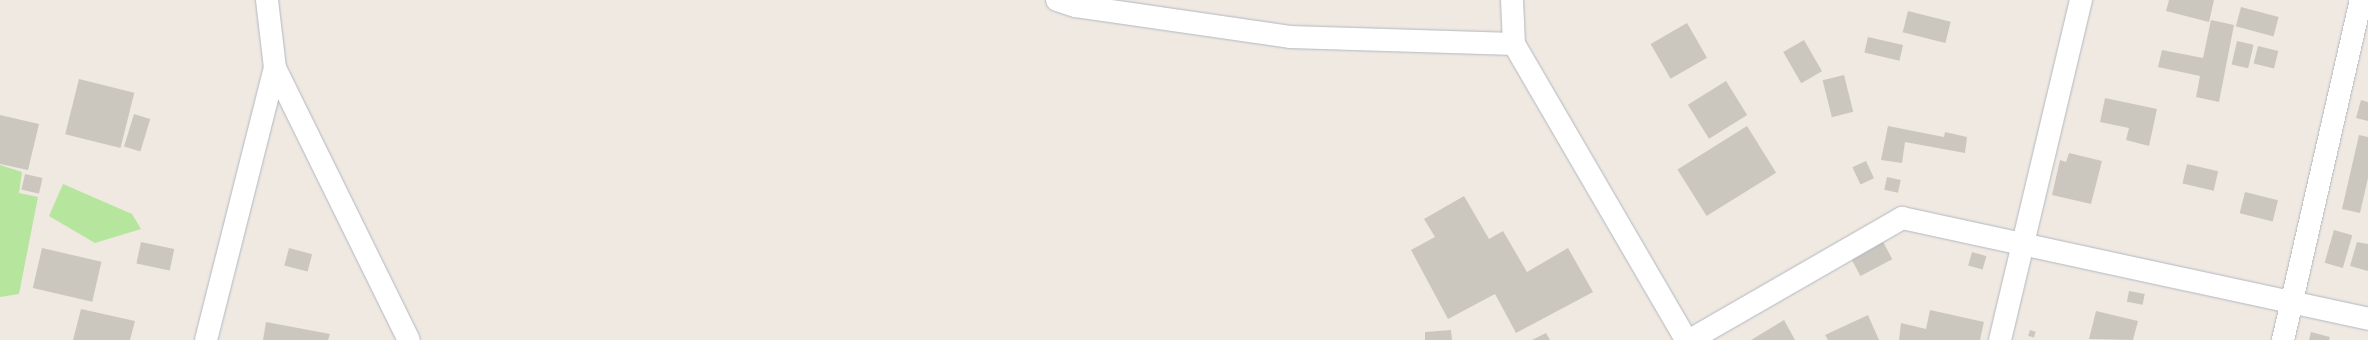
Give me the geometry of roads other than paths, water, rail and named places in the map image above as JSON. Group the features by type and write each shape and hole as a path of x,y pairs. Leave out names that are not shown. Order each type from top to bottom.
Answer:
{"street":[{"path":"267,0 275,68 409,340"},
{"path":"1057,0 1076,6 1290,37 1514,44"},
{"path":"1512,0 1514,44 1686,340"},
{"path":"2000,340 2081,0"},
{"path":"2283,340 2361,0"},
{"path":"206,340 275,68"},
{"path":"1690,340 1902,218 2023,241 2368,319"}]}
